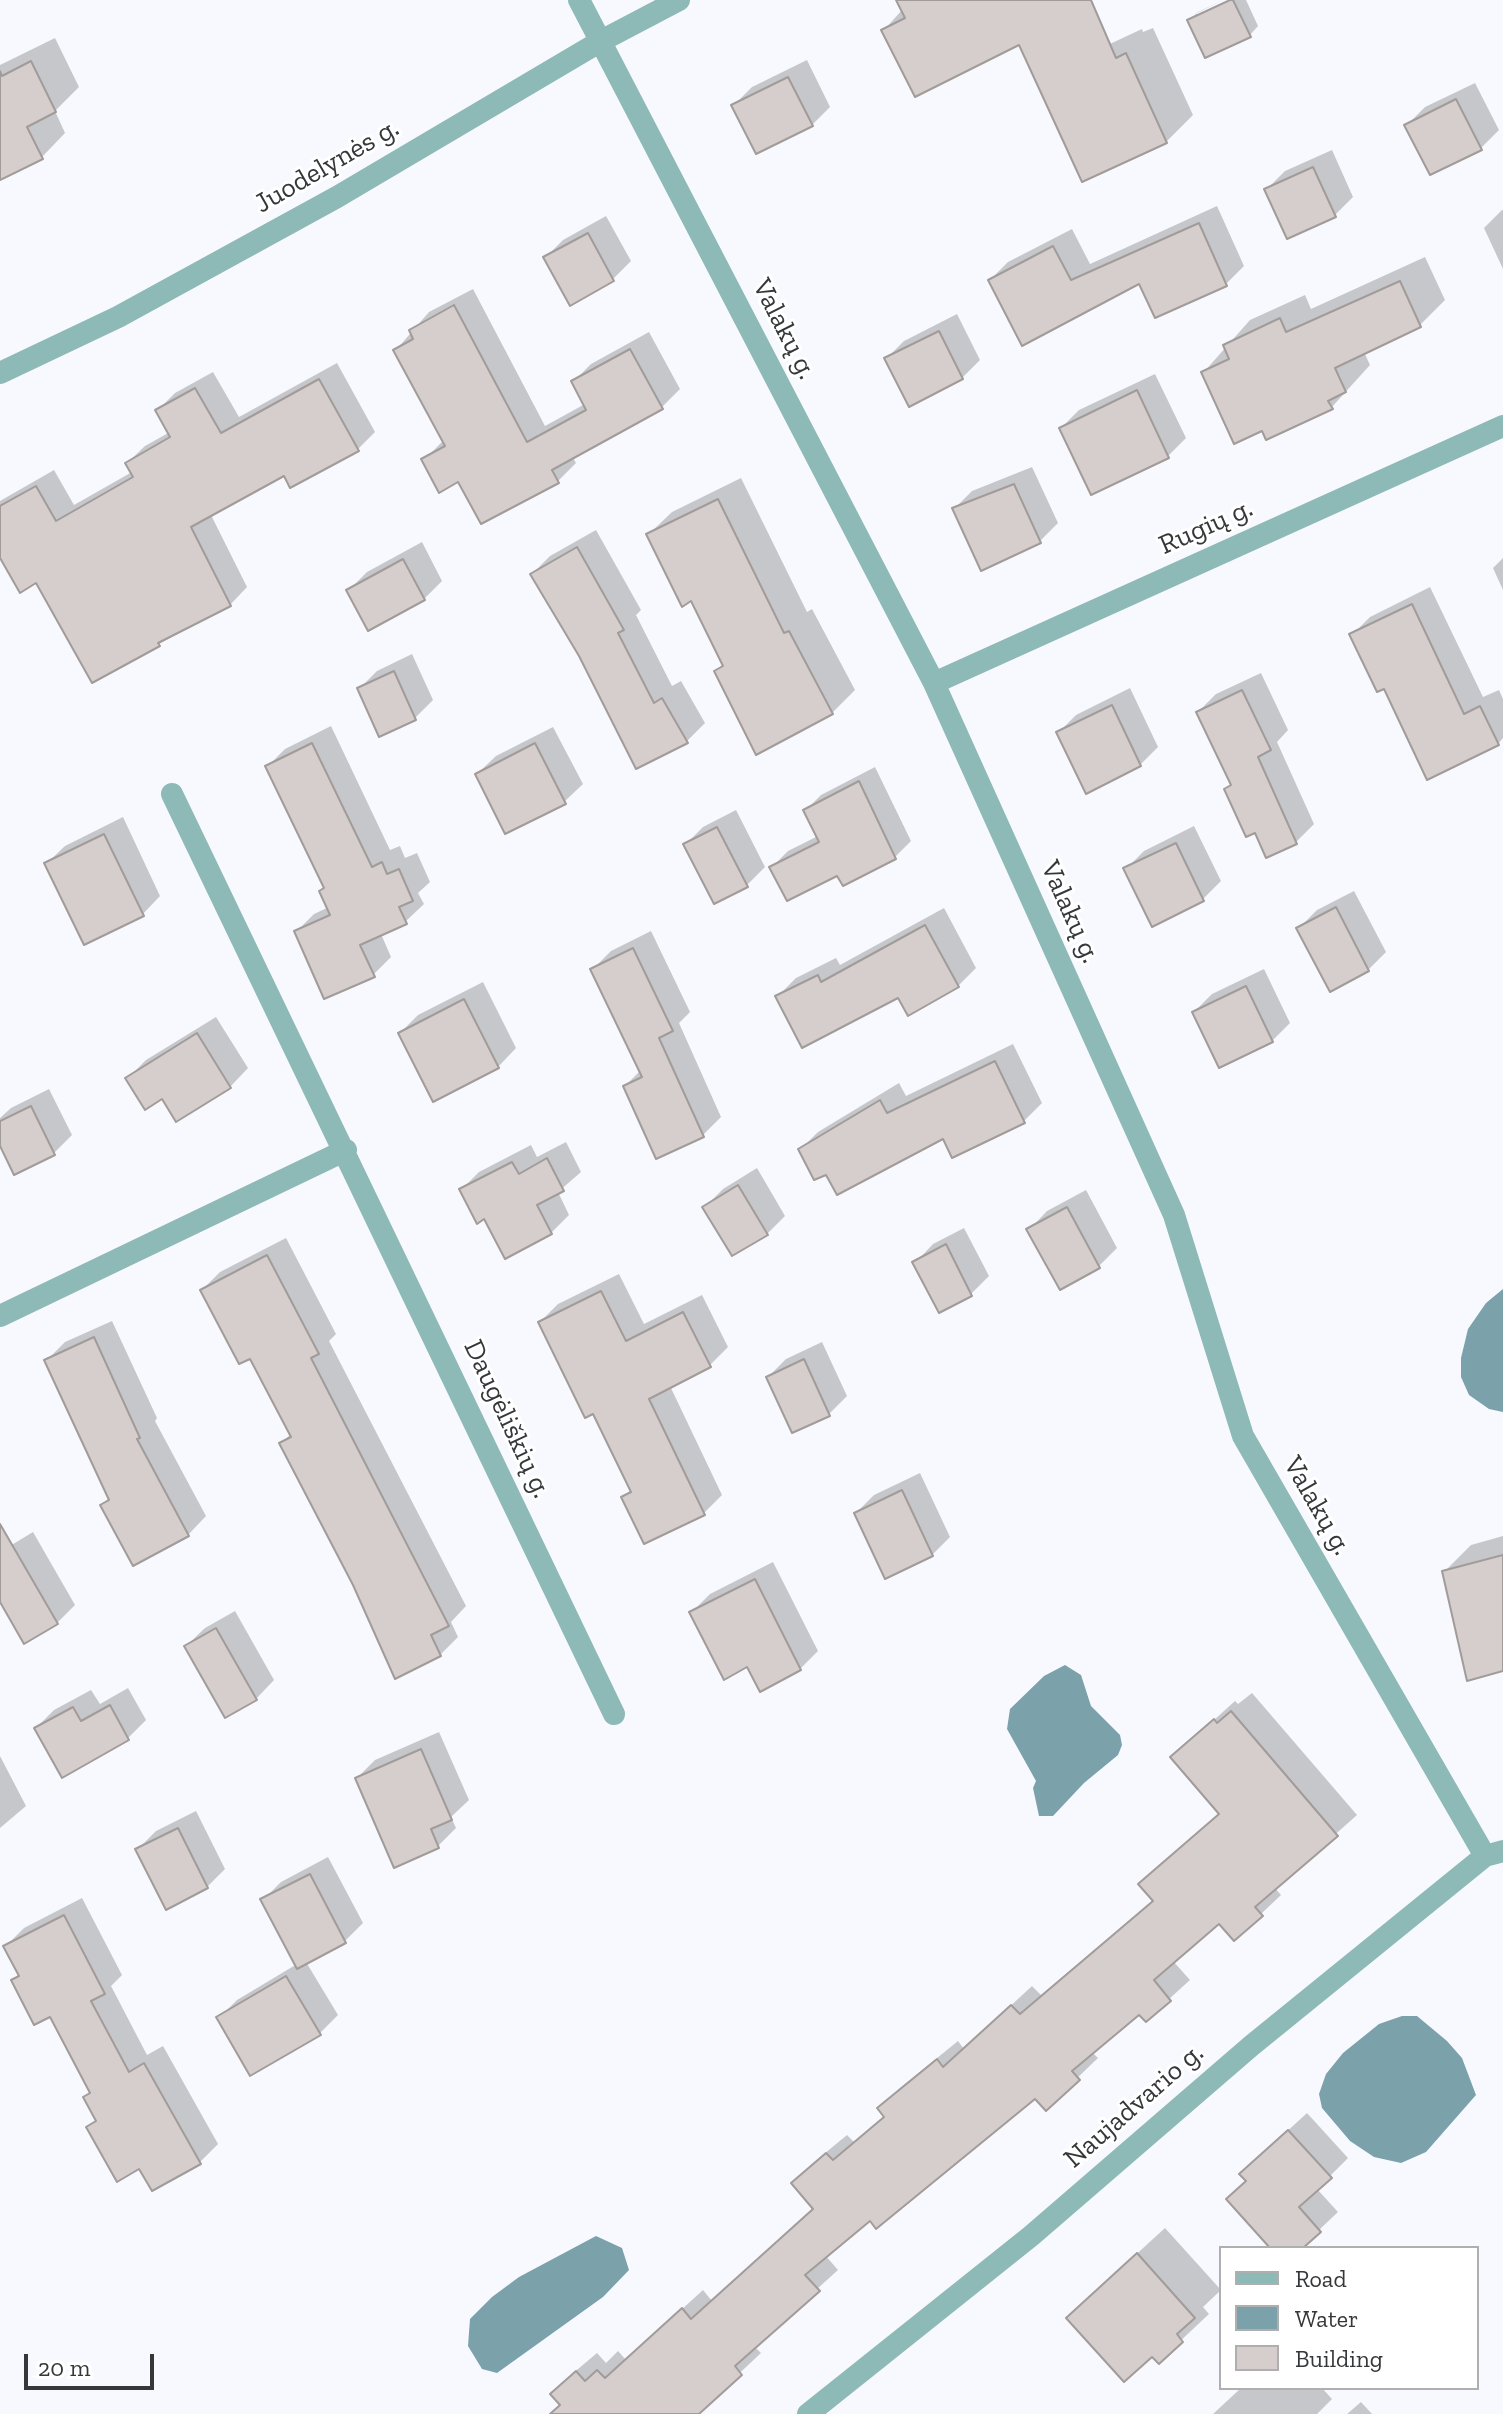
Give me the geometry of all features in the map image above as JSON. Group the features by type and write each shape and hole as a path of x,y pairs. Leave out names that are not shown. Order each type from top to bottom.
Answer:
{"street":[{"name":"Valakų g.","path":"579,0 934,683 1174,1215 1243,1436 1494,1854"},
{"name":"Juodelynės g.","path":"0,373 118,317 296,219 601,41 679,0"},
{"name":"Rugių g.","path":"934,683 1503,426"},
{"name":"Daugėliškių g.","path":"172,794 346,1150 614,1714"},
{"path":"0,1316 346,1150"},
{"name":"Naujadvario g.","path":"808,2414 1031,2236 1251,2046 1494,1854"}],"water":[{"path":"1503,1289 1503,1412 1489,1409 1469,1395 1461,1377 1461,1358 1468,1329 1486,1303"},
{"path":"1065,1665 1081,1675 1091,1706 1120,1735 1122,1745 1118,1755 1084,1783 1053,1816 1039,1816 1033,1788 1036,1781 1007,1729 1010,1709 1044,1676"},
{"path":"1402,2016 1417,2016 1447,2041 1462,2058 1476,2095 1426,2152 1401,2163 1374,2157 1350,2141 1322,2108 1319,2094 1326,2074 1343,2053 1379,2024"},
{"path":"596,2236 622,2248 629,2270 603,2297 497,2373 482,2369 468,2346 470,2319 519,2277"}],"building":[{"path":"896,0 1091,0 1116,58 1126,53 1167,143 1082,182 1019,45 915,97 881,30 905,18"},
{"path":"1233,0 1251,37 1205,58 1187,20"},
{"path":"31,61 56,112 27,127 43,159 0,180 0,71 2,76"},
{"path":"788,77 813,126 756,154 731,105"},
{"path":"1456,99 1482,150 1430,175 1404,125"},
{"path":"1313,167 1336,217 1287,239 1264,189"},
{"path":"1199,223 1227,286 1155,318 1139,284 1022,346 988,280 1053,246 1071,280"},
{"path":"588,233 614,281 570,306 543,257"},
{"path":"1400,281 1421,327 1335,368 1346,392 1328,401 1333,409 1266,440 1262,431 1234,444 1201,372 1229,359 1223,345 1280,318 1286,332"},
{"path":"454,305 527,442 586,410 571,381 630,349 663,409 552,470 559,483 481,524 458,482 439,493 421,459 445,446 393,350 413,339 409,330"},
{"path":"939,331 963,379 909,407 884,358"},
{"path":"319,379 359,451 290,488 284,476 191,527 231,606 158,643 160,646 92,683 36,583 20,593 0,558 0,506 36,486 56,521 133,477 125,463 170,437 155,410 195,388 221,433"},
{"path":"1137,390 1169,458 1091,495 1059,428"},
{"path":"1014,484 1041,543 981,571 952,508"},
{"path":"718,499 784,633 789,631 833,714 756,755 714,671 723,666 691,601 682,607 646,534"},
{"path":"577,547 624,630 618,633 654,703 662,698 688,743 636,769 579,656 530,574"},
{"path":"403,559 425,600 368,631 346,590"},
{"path":"1412,604 1464,714 1480,706 1499,745 1427,780 1384,689 1377,692 1349,634"},
{"path":"394,671 416,720 379,737 357,688"},
{"path":"1242,690 1271,750 1258,757 1297,844 1266,858 1255,833 1246,837 1224,789 1231,785 1196,712"},
{"path":"1112,705 1141,766 1086,794 1056,732"},
{"path":"312,743 372,867 382,862 387,874 399,869 413,901 399,907 407,924 360,945 375,977 324,999 294,931 330,915 319,891 324,888 265,766"},
{"path":"535,743 566,804 505,834 475,774"},
{"path":"859,781 896,859 843,886 837,876 787,901 769,867 819,842 803,810"},
{"path":"717,827 748,887 714,904 683,844"},
{"path":"104,834 144,916 84,945 44,863"},
{"path":"1176,843 1204,901 1152,927 1123,868"},
{"path":"1336,907 1369,971 1330,992 1296,928"},
{"path":"925,925 959,987 908,1016 898,998 802,1048 775,996 818,975 821,982"},
{"path":"633,948 673,1031 659,1038 704,1137 656,1159 623,1086 642,1077 590,969"},
{"path":"1246,986 1273,1042 1219,1068 1192,1012"},
{"path":"464,999 499,1068 433,1102 398,1033"},
{"path":"197,1033 231,1088 176,1122 162,1099 145,1110 125,1078"},
{"path":"995,1061 1025,1123 952,1158 943,1139 837,1195 826,1175 814,1180 798,1149 880,1100 887,1113"},
{"path":"31,1106 55,1155 14,1175 0,1146 0,1121"},
{"path":"547,1158 564,1191 537,1205 552,1234 505,1259 484,1219 477,1224 459,1189 512,1162 519,1174"},
{"path":"738,1185 768,1235 732,1256 702,1207"},
{"path":"1067,1207 1100,1268 1060,1290 1026,1229"},
{"path":"946,1244 972,1296 939,1313 912,1262"},
{"path":"267,1255 319,1354 311,1358 449,1626 431,1635 441,1656 395,1679 353,1585 279,1443 291,1437 250,1359 239,1364 200,1290"},
{"path":"601,1291 626,1341 683,1312 711,1367 649,1399 705,1515 644,1544 621,1497 631,1492 593,1414 585,1418 538,1322"},
{"path":"94,1337 140,1438 137,1439 189,1536 133,1566 100,1505 109,1500 44,1360"},
{"path":"804,1359 830,1416 792,1433 766,1377"},
{"path":"902,1490 933,1556 885,1579 854,1513"},
{"path":"0,1524 58,1624 24,1644 0,1602"},
{"path":"1503,1555 1503,1671 1467,1681 1442,1571"},
{"path":"755,1579 801,1670 760,1692 747,1667 724,1680 689,1612"},
{"path":"216,1628 257,1700 225,1718 184,1646"},
{"path":"110,1705 129,1740 62,1778 34,1728 73,1707 81,1721"},
{"path":"1231,1711 1338,1836 1255,1907 1263,1916 1234,1941 1219,1924 1154,1980 1171,2001 1146,2022 1139,2015 1072,2071 1080,2080 1046,2111 1035,2099 876,2229 870,2221 805,2275 820,2291 735,2366 742,2375 699,2414 550,2414 560,2405 550,2394 576,2371 585,2381 597,2370 605,2378 682,2308 691,2319 813,2209 791,2183 826,2153 833,2160 884,2117 877,2108 937,2059 943,2067 1011,2005 1020,2014 1153,1901 1138,1884 1219,1814 1170,1757 1214,1719 1217,1723"},
{"path":"421,1749 452,1820 431,1829 439,1848 394,1868 355,1778"},
{"path":"178,1828 208,1888 166,1910 135,1849"},
{"path":"310,1874 346,1943 297,1969 260,1899"},
{"path":"64,1915 105,1994 91,2001 129,2072 144,2063 201,2164 152,2191 139,2169 117,2182 86,2127 96,2121 83,2097 90,2093 50,2017 34,2025 11,1980 19,1976 3,1946"},
{"path":"286,1976 321,2035 250,2076 216,2017"},
{"path":"1288,2130 1332,2178 1299,2207 1321,2232 1305,2246 1268,2246 1226,2199 1246,2181 1239,2174"},
{"path":"1137,2253 1195,2318 1177,2334 1183,2342 1159,2364 1152,2357 1124,2382 1066,2318"}]}
